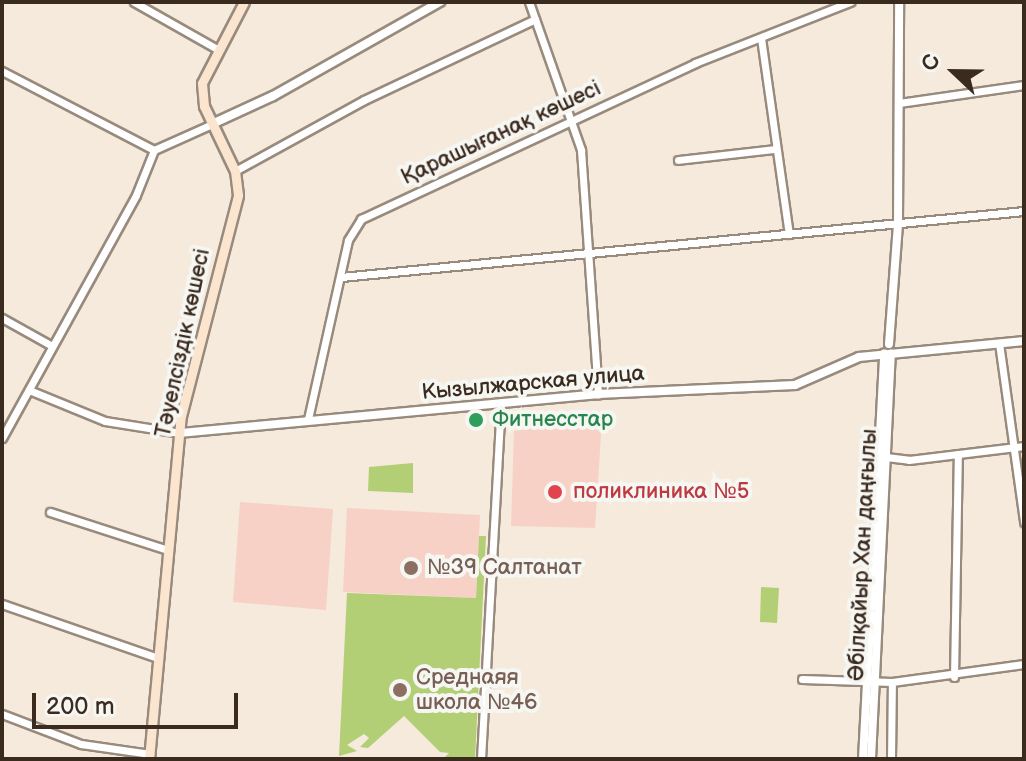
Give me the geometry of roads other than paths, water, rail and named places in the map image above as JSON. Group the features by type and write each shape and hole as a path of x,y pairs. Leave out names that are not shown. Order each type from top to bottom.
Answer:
{"main road":[{"name":"Тәуелсіздік көшесі","path":"150,757 180,433 218,260 236,207 235,171 212,124 202,83 244,2"}],"street":[{"path":"134,2 217,49"},
{"path":"2,438 136,195 154,150 273,96 440,2"},
{"path":"529,2 573,118 581,150 598,394"},
{"name":"Қарашығанақ көшесі","path":"308,419 348,240 361,219 573,118 850,2"},
{"path":"888,350 898,223 899,2"},
{"path":"235,171 364,100 535,19"},
{"path":"761,38 774,149 789,234"},
{"path":"2,71 154,150"},
{"path":"899,103 1024,85"},
{"path":"678,160 774,149"},
{"path":"341,277 1024,211"},
{"path":"2,318 52,346"},
{"name":"Кызылжарская улица","path":"180,433 598,394 795,385 859,357 888,350 1024,341"},
{"path":"999,343 1010,447 1024,522"},
{"name":"Әбілқайыр Хан даңғылы","path":"863,759 886,457 888,350"},
{"name":"Әбілқайыр Хан даңғылы","path":"871,759 871,681 888,350"},
{"path":"29,390 105,421 180,433"},
{"path":"481,759 501,403"},
{"path":"886,457 958,454 1024,446"},
{"path":"954,677 958,454"},
{"path":"50,512 168,550"},
{"path":"2,604 158,658"},
{"path":"802,679 892,682 954,677 1024,664"},
{"path":"891,759 892,682"},
{"path":"2,714 81,744 150,757"}],"place":[{"name":"Фитнесстар","path":"476,420"},
{"name":"поликлиника №5","path":"555,492"},
{"name":"№39 Салтанат","path":"411,568"},
{"name":"Среднаяя школа №46","path":"400,690"}]}
